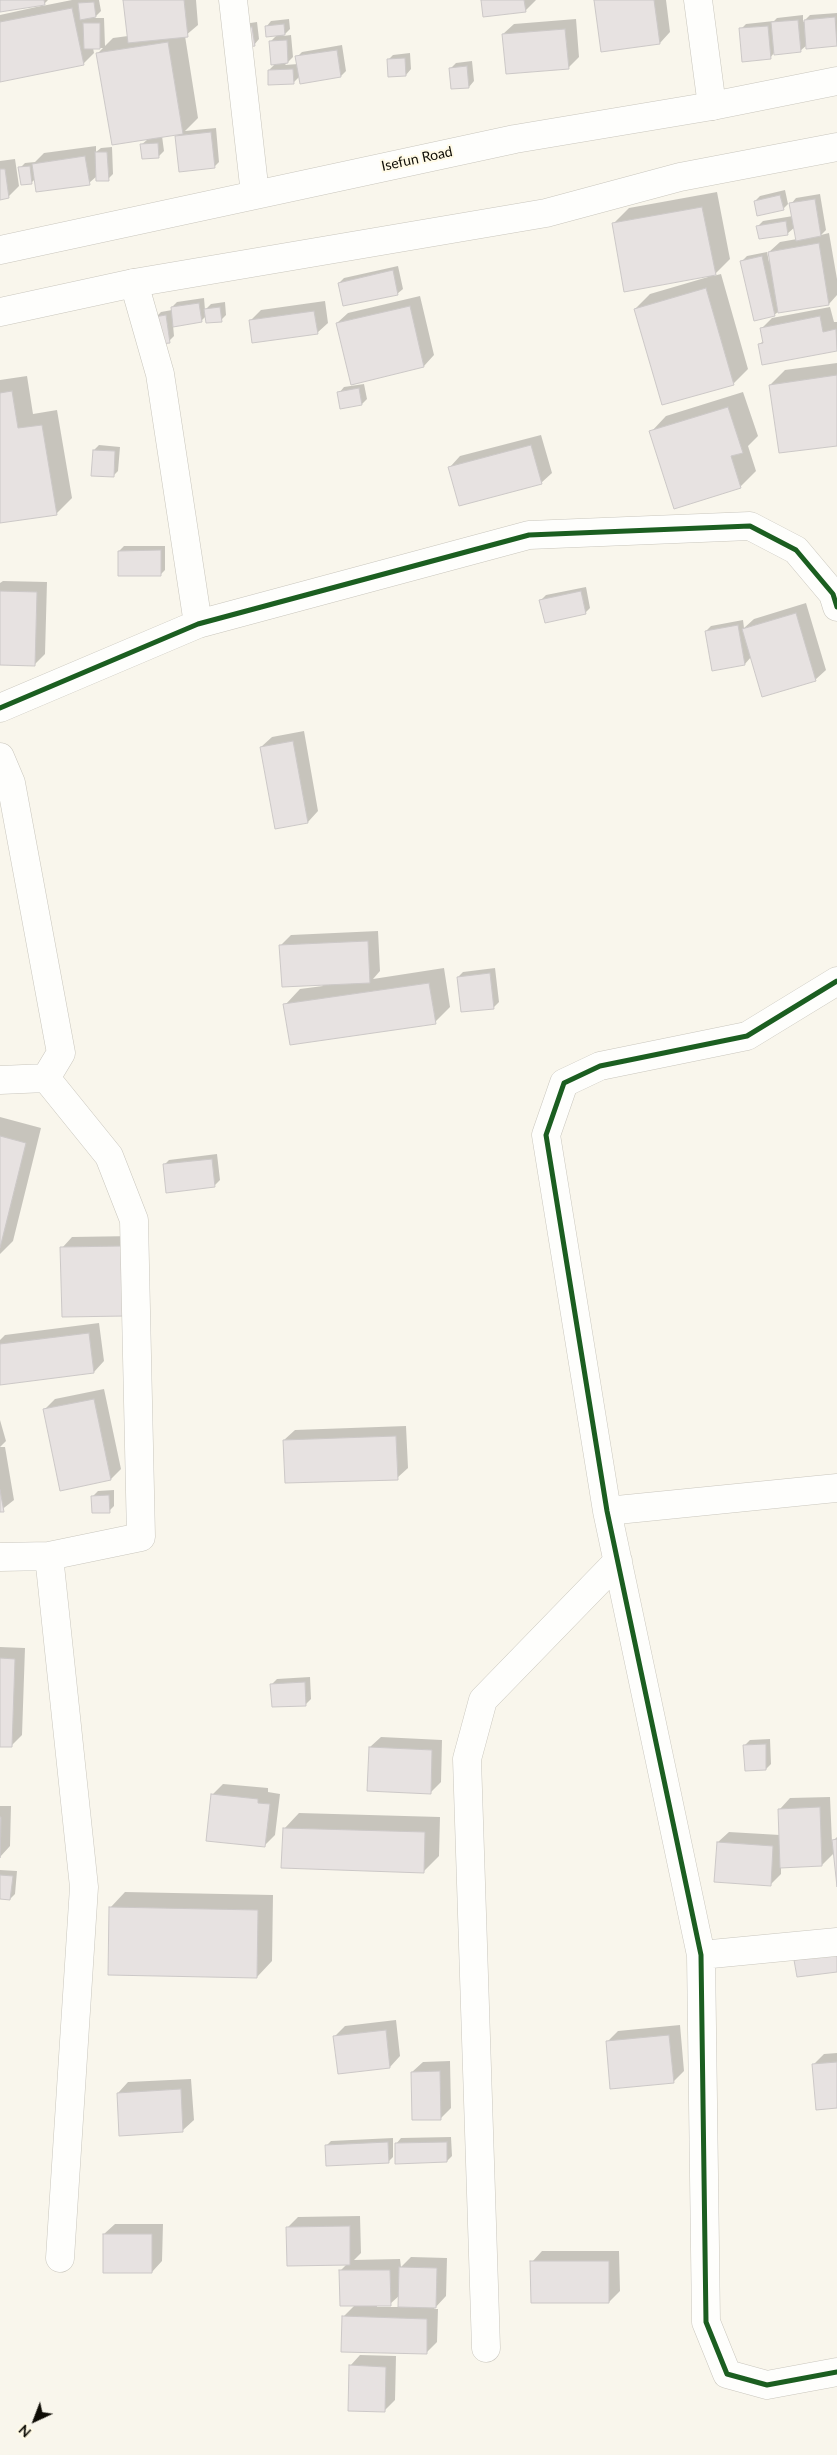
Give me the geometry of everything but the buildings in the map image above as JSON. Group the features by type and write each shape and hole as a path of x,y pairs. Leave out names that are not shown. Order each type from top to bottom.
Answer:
{"street":[{"path":"233,0 255,194"},
{"path":"698,0 712,106"},
{"name":"Isefun Road","path":"0,250 514,139 712,106 837,81"},
{"path":"0,312 134,283 546,212 680,177 837,147"},
{"path":"134,283 160,374 198,624"},
{"path":"0,708 198,624 529,535 750,526 796,550 833,594 837,607"},
{"path":"0,757 11,783 61,1053 46,1078"},
{"path":"837,981 747,1036 600,1066 564,1084 546,1135 607,1511 701,1955 706,2322 727,2374 767,2386 837,2372"},
{"path":"0,1080 46,1078"},
{"path":"0,1557 49,1556 141,1536 134,1220 109,1156 46,1078"},
{"path":"607,1511 837,1488"},
{"path":"49,1556 84,1887 60,2258"},
{"path":"486,2348 467,1759 484,1700 618,1561"},
{"path":"701,1955 837,1942"}],"cycle path":[{"path":"0,708 198,624 529,535 750,526 796,550 833,594 837,607"},
{"path":"837,981 747,1036 600,1066 564,1083 546,1135 607,1511 701,1955 706,2322 727,2374 767,2385 837,2372"}]}
